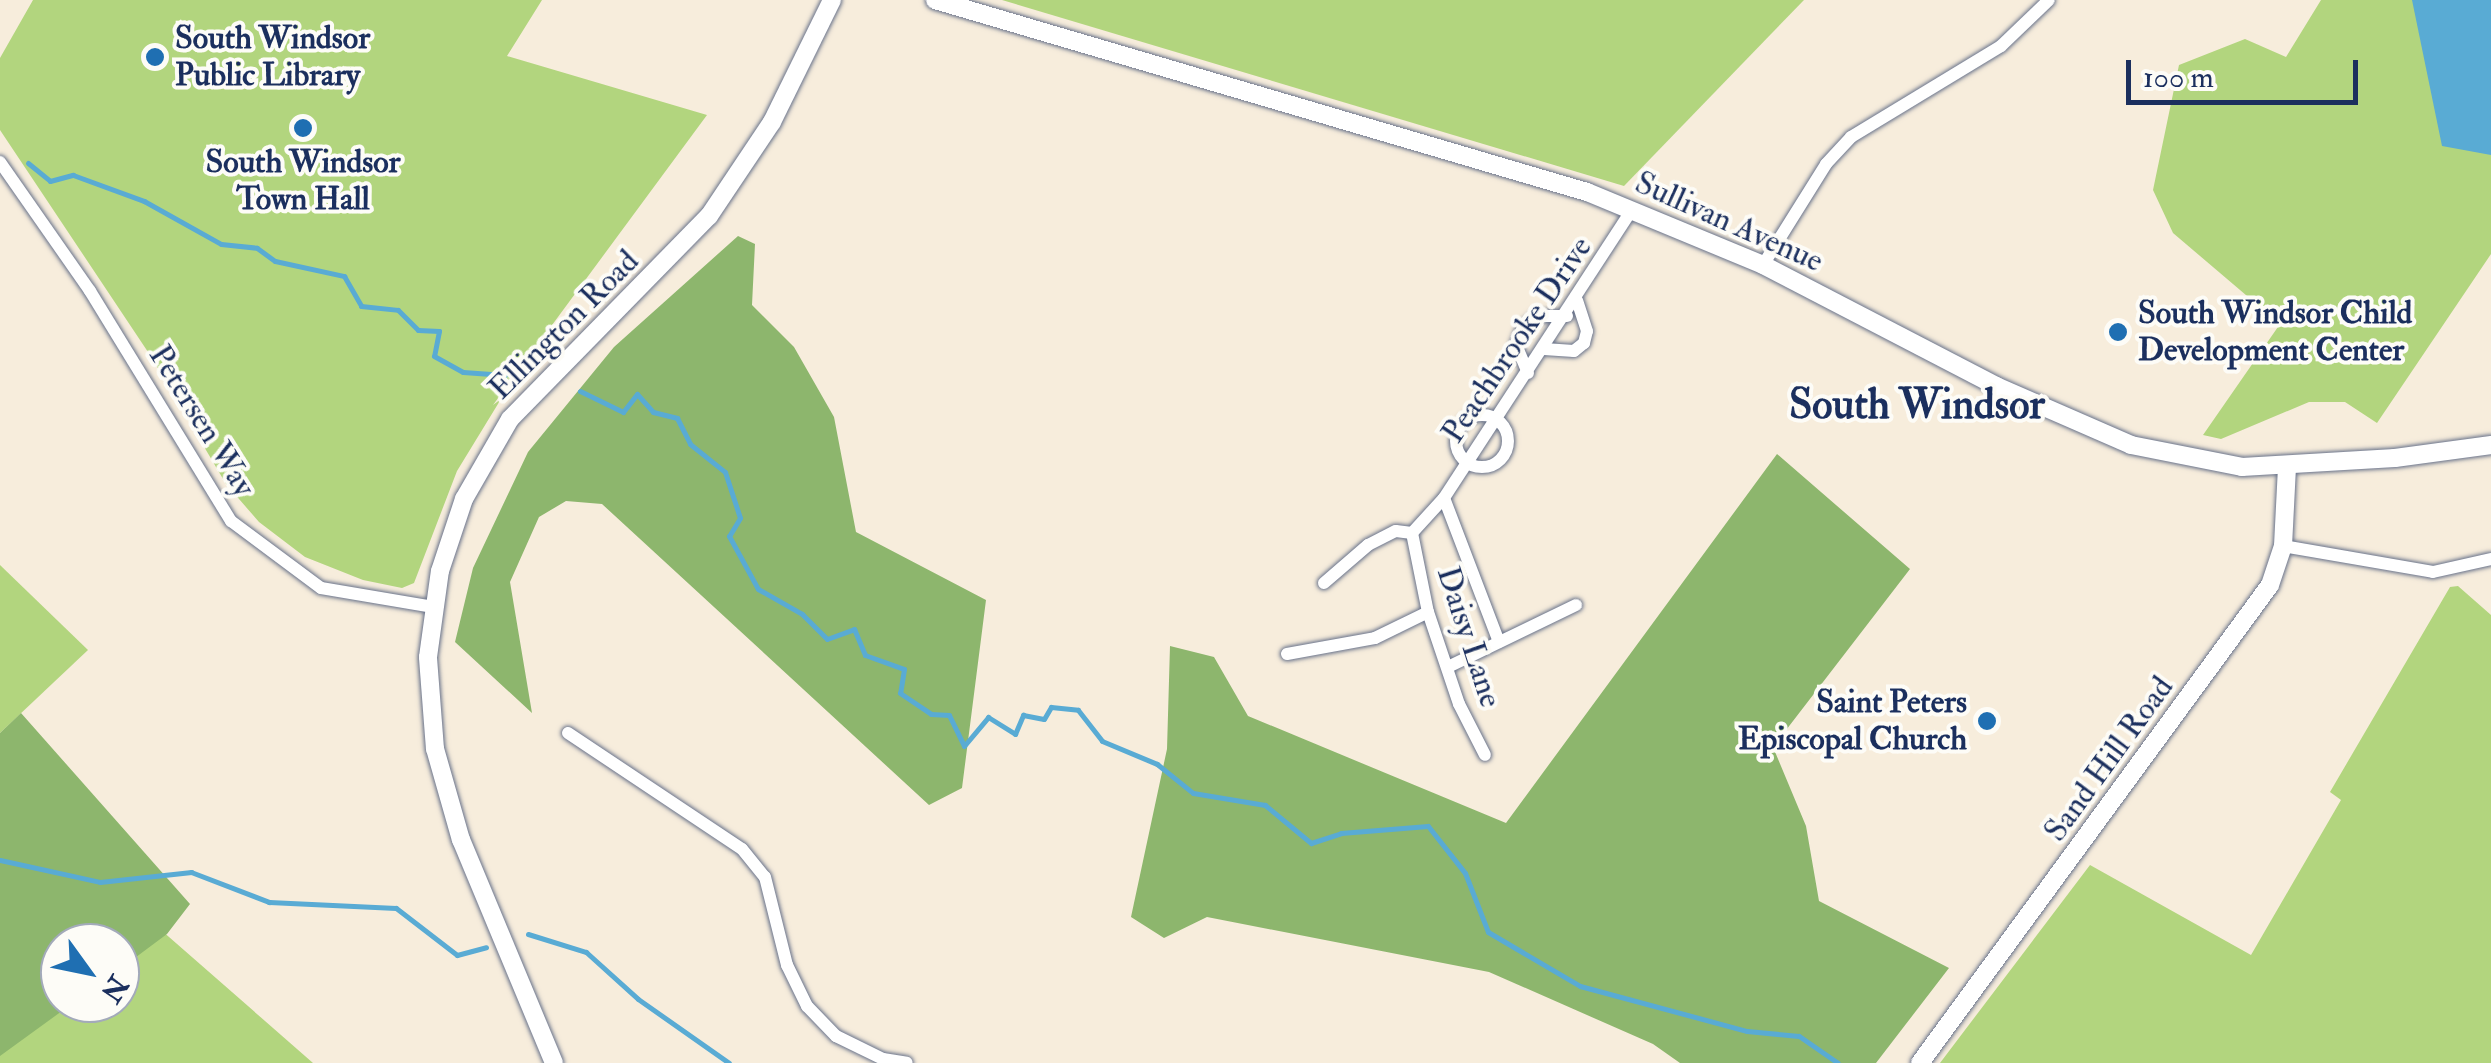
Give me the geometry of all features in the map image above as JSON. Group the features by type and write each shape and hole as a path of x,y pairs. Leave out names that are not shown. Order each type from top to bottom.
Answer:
{"main road":[{"name":"Ellington Road","path":"554,1063 448,796 429,702 433,607 464,499 510,419 709,216 772,122 832,0"},
{"name":"Sullivan Avenue","path":"935,0 1486,160 1632,210 1763,265 2088,430 2180,458 2287,466 2491,445"},
{"name":"Sand Hill Road","path":"1920,1063 2224,654 2270,585 2283,546 2287,466"}],"street":[{"path":"1763,265 1826,164 1851,137 2001,46 2049,0"},
{"name":"Petersen Way","path":"0,162 90,290 231,521 321,588 433,607"},
{"name":"Peachbrooke Drive","path":"1412,532 1444,498 1632,210"},
{"path":"1544,349 1574,351 1584,343 1587,331 1576,301"},
{"path":"1528,373 1516,345 1523,328 1537,316 1566,316"},
{"path":"1469,417 1498,417 1509,446 1505,458 1496,466 1466,465 1455,436 1458,425 1469,417"},
{"path":"1444,498 1498,642"},
{"path":"1324,583 1368,544 1396,531 1412,532"},
{"name":"Daisy Lane","path":"1412,532 1428,612 1450,666 1458,704 1485,755"},
{"path":"2283,546 2432,572 2491,560"},
{"path":"1450,666 1576,605"},
{"path":"1286,654 1375,638 1428,612"},
{"path":"568,732 742,850 765,876 787,965 807,1006 836,1036 883,1060 907,1063"}],"green space":[{"path":"33,0 542,0 507,56 707,115 493,405 501,399 457,471 414,583 402,588 363,580 305,557 259,522 226,484 150,355 0,130 0,58"},
{"path":"1002,0 1804,0 1624,186"},
{"path":"2321,0 2491,0 2491,254 2377,423 2345,402 2309,402 2221,439 2203,435 2280,324 2173,233 2153,190 2179,65 2245,39 2286,57"},
{"path":"738,236 755,244 752,305 794,347 834,417 856,532 986,600 962,788 929,805 602,504 566,501 539,517 510,582 532,713 455,642 473,568 528,452 614,347"},
{"path":"1777,454 1910,569 1773,747 1806,826 1819,901 1949,968 1876,1063 1680,1063 1653,1044 1489,972 1207,917 1164,938 1131,917 1167,749 1170,646 1214,657 1248,716 1506,823"},
{"path":"0,565 88,650 0,733"},
{"path":"2458,586 2491,615 2491,1063 1940,1063 2090,865 2251,955 2341,800 2330,792 2450,587"},
{"path":"21,713 190,904 167,934 140,954 140,923 40,923 40,1023 45,1023 0,1056 0,733"},
{"path":"145,916 313,1063 0,1063 0,1024 40,1010 40,1023 140,1023 139,923"}],"water":[{"path":"2412,0 2491,0 2491,155 2442,146"}],"waterway":[{"path":"28,163 50,181 73,175 144,201 221,244 257,248 275,261 344,276 361,306 398,310 418,330 439,331 434,356 463,372 505,375"},
{"path":"580,391 623,412 637,394 653,412 677,418 690,444 725,472 740,518 729,536 758,589 802,614 827,639 854,629 865,655 904,669 900,693 931,714 949,715 964,746 988,717 1015,734 1023,715 1044,719 1051,707 1078,710 1102,741 1157,764 1193,793 1265,805 1311,843 1341,833 1428,826 1465,873 1488,932 1580,986 1747,1031 1799,1036 1838,1063"},
{"path":"0,860 100,882 191,872 269,902 396,908 457,955 486,947"},
{"path":"528,934 586,952 638,999 729,1063"}],"place":[{"name":"South Windsor Public Library","path":"155,57"},
{"name":"South Windsor Town Hall","path":"303,128"},
{"name":"South Windsor Child Development Center","path":"2118,332"},
{"name":"Saint Peters Episcopal Church","path":"1987,721"}],"district":[{"name":"South Windsor","path":"1917,405"}]}
